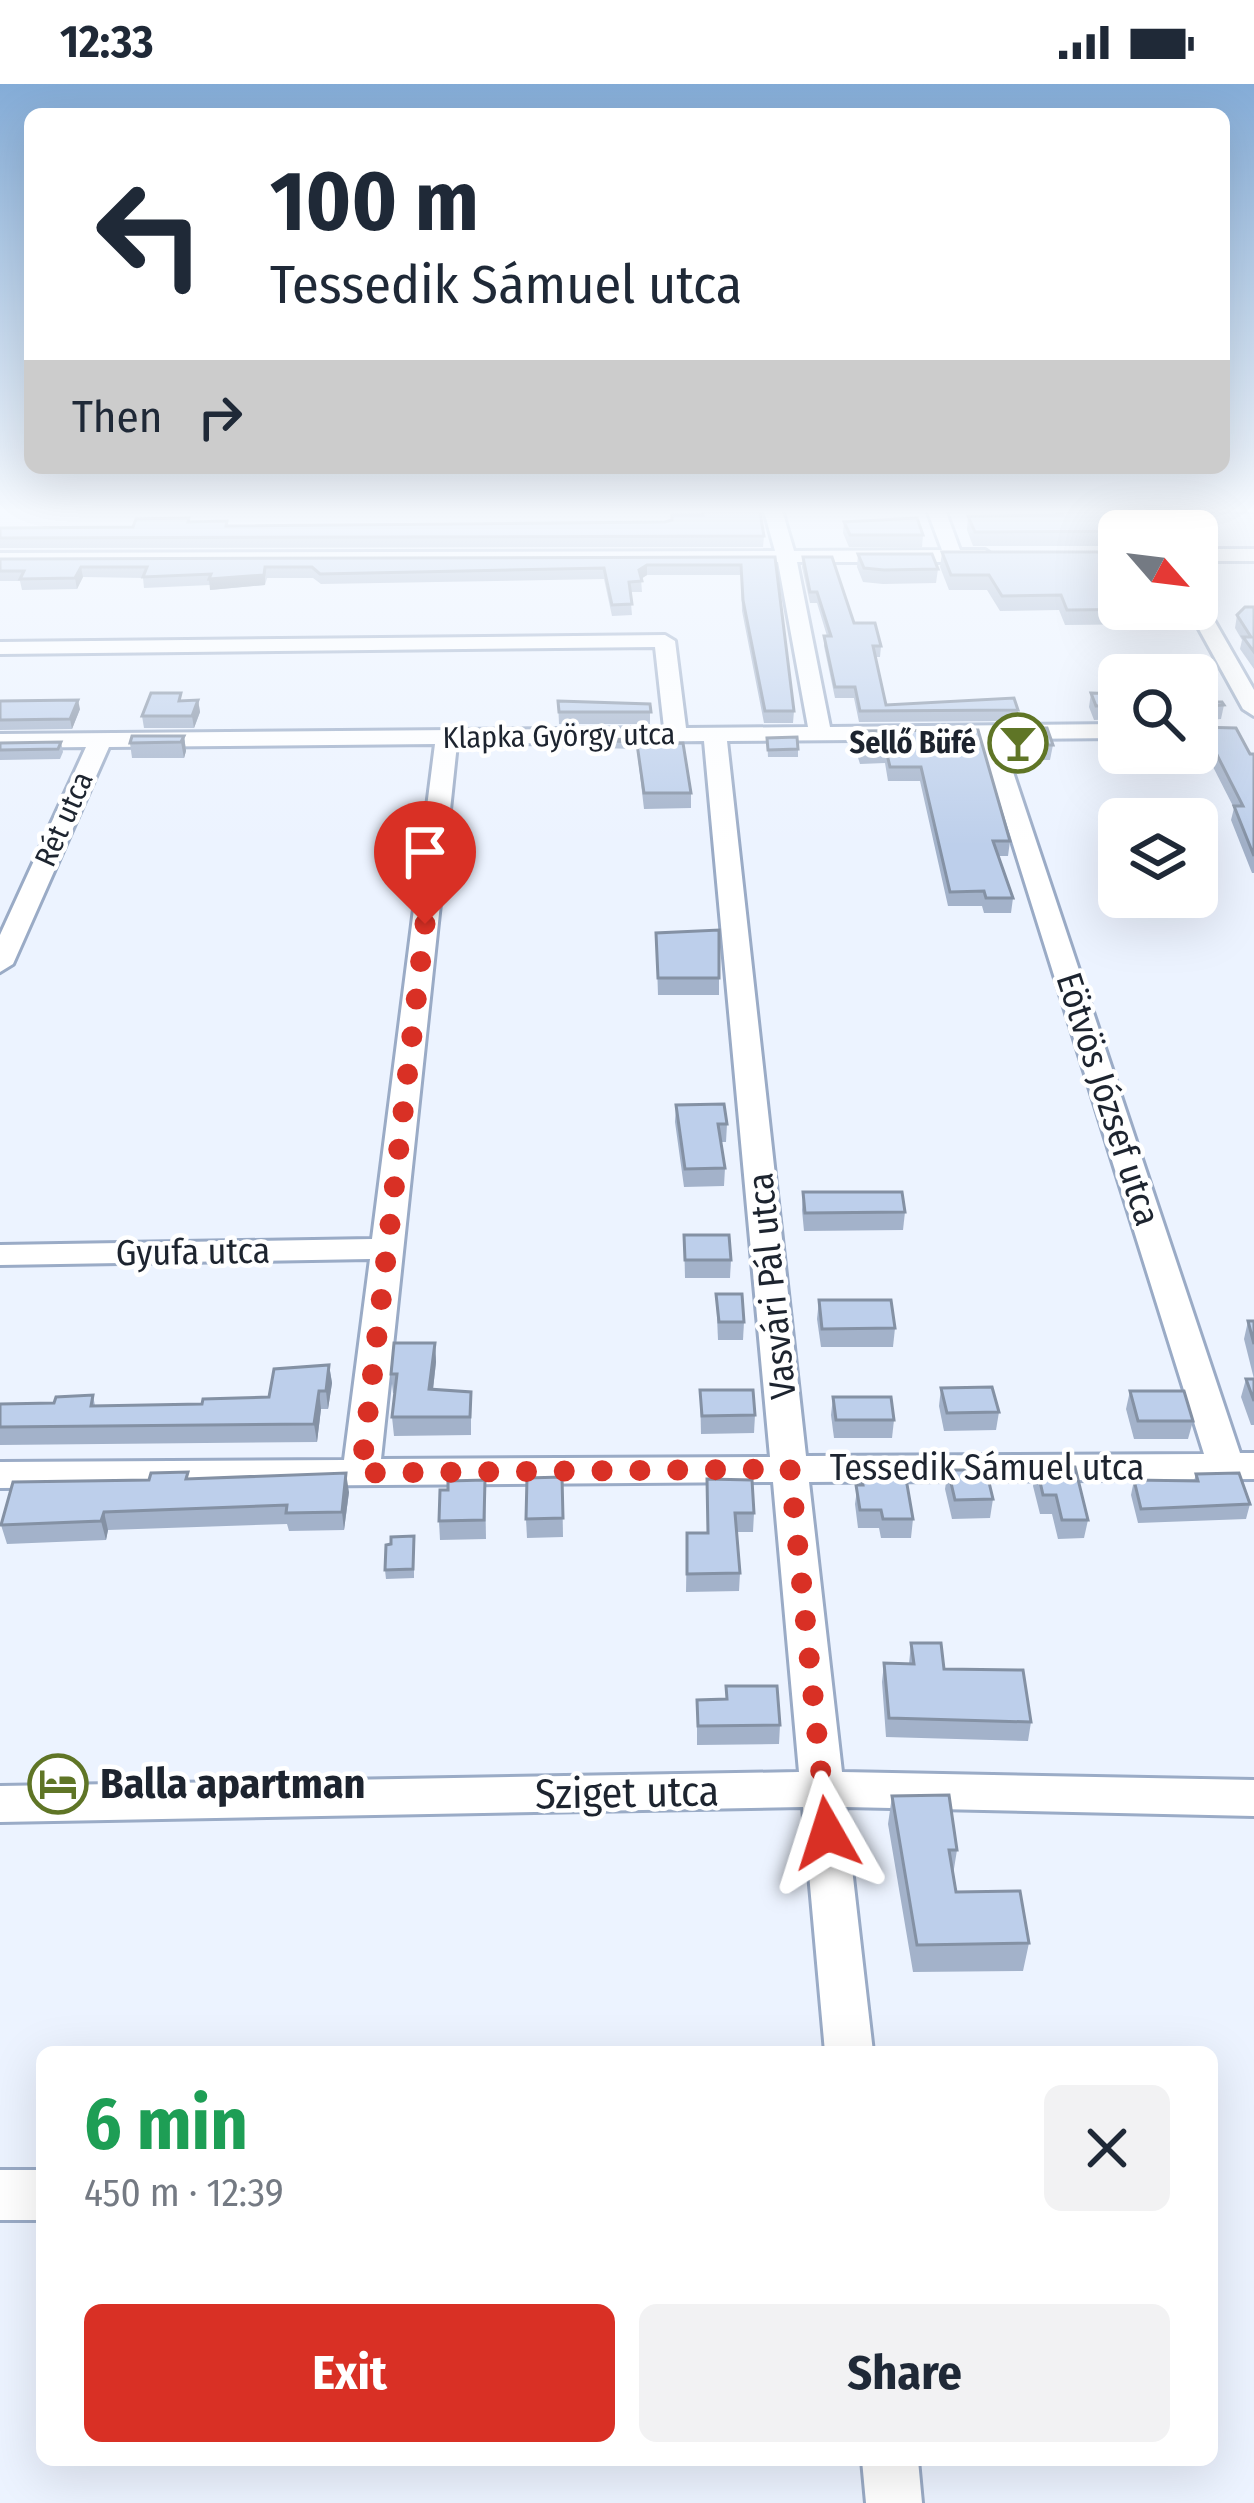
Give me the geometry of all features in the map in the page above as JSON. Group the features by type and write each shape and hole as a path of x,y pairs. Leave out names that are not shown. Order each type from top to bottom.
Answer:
{"street":[{"path":"798,620 820,734"},
{"path":"1209,630 1254,709"},
{"path":"0,648 665,641 676,734"},
{"name":"Klapka György utca","path":"0,741 1098,731"},
{"name":"Eötvös József utca","path":"989,733 1240,1466"},
{"name":"Vasvári Pál utca","path":"715,734 848,2046"},
{"path":"361,1473 447,737"},
{"name":"Rét utca","path":"0,964 100,741"},
{"name":"Gyufa utca","path":"0,1256 386,1250"},
{"name":"Tessedik Sámuel utca","path":"0,1475 1240,1466"},
{"name":"Sziget utca","path":"0,1804 822,1789 1254,1798"},
{"path":"0,2195 36,2195"},
{"path":"891,2466 894,2503"}],"building":[{"path":"747,620 783,620 794,711 765,711"},
{"path":"826,620 875,623 881,646 873,646 886,705 1014,698 1018,710 860,711 855,687 835,687 824,636 831,636"},
{"path":"1240,620 1254,620 1254,652 1243,637 1251,637"},
{"path":"151,693 181,693 179,701 198,700 192,716 142,716"},
{"path":"78,700 70,719 0,720 0,701"},
{"path":"558,701 650,704 651,712 559,712"},
{"path":"1010,728 1047,728 1053,745 1016,745"},
{"path":"1218,728 1236,728 1254,754 1254,856 1234,806 1243,806 1218,757"},
{"path":"978,730 1010,841 993,841 1013,898 986,898 984,891 950,892 921,767 890,767 886,750 862,750 855,731"},
{"path":"132,736 184,736 181,742 130,743"},
{"path":"797,737 798,749 768,750 767,738"},
{"path":"651,739 651,742 559,740"},
{"path":"61,742 58,749 0,750 0,743"},
{"path":"683,743 691,793 644,793 637,744"},
{"path":"719,930 719,978 658,978 656,933"},
{"path":"724,1104 727,1124 718,1124 725,1168 685,1169 676,1105"},
{"path":"803,1192 902,1192 905,1212 805,1213"},
{"path":"684,1235 729,1235 731,1260 685,1260"},
{"path":"716,1294 742,1294 744,1322 719,1322"},
{"path":"819,1300 891,1300 895,1328 822,1329"},
{"path":"394,1343 435,1343 429,1389 471,1392 470,1417 392,1417 397,1374 391,1374"},
{"path":"329,1365 314,1424 0,1427 0,1404 54,1403 56,1397 93,1395 91,1406 202,1404 203,1399 269,1397 274,1369"},
{"path":"992,1387 999,1412 947,1413 941,1388"},
{"path":"700,1390 753,1390 755,1415 702,1416"},
{"path":"1130,1391 1184,1391 1193,1421 1138,1421"},
{"path":"833,1397 891,1397 894,1420 836,1420"},
{"path":"904,1467 913,1519 883,1519 881,1510 860,1510 856,1485 863,1485 860,1468"},
{"path":"1075,1467 1088,1520 1062,1520 1056,1495 1043,1495 1037,1468"},
{"path":"948,1470 986,1470 993,1499 955,1500"},
{"path":"188,1472 186,1479 346,1473 342,1512 286,1513 287,1505 104,1512 101,1521 1,1525 13,1482 149,1480 151,1473"},
{"path":"1239,1473 1250,1504 1141,1509 1134,1480 1198,1481 1196,1474"},
{"path":"562,1477 563,1518 526,1519 527,1478"},
{"path":"707,1479 752,1480 754,1513 735,1513 740,1573 687,1574 687,1533 708,1533"},
{"path":"485,1480 484,1520 439,1521 440,1490 448,1490 448,1481"},
{"path":"414,1536 413,1569 385,1570 391,1537"},
{"path":"911,1643 941,1643 944,1669 1023,1670 1031,1722 889,1718 884,1663 914,1664"},
{"path":"726,1686 777,1686 780,1725 698,1726 697,1700 727,1699"},
{"path":"949,1795 957,1850 949,1850 956,1892 1020,1891 1029,1943 917,1945 892,1796"}],"place":[{"name":"Sellő Büfé","path":"1018,743"},
{"name":"Balla apartman","path":"58,1784"}],"route":[{"path":"425,924 361,1473 790,1469 827,1833"}]}
